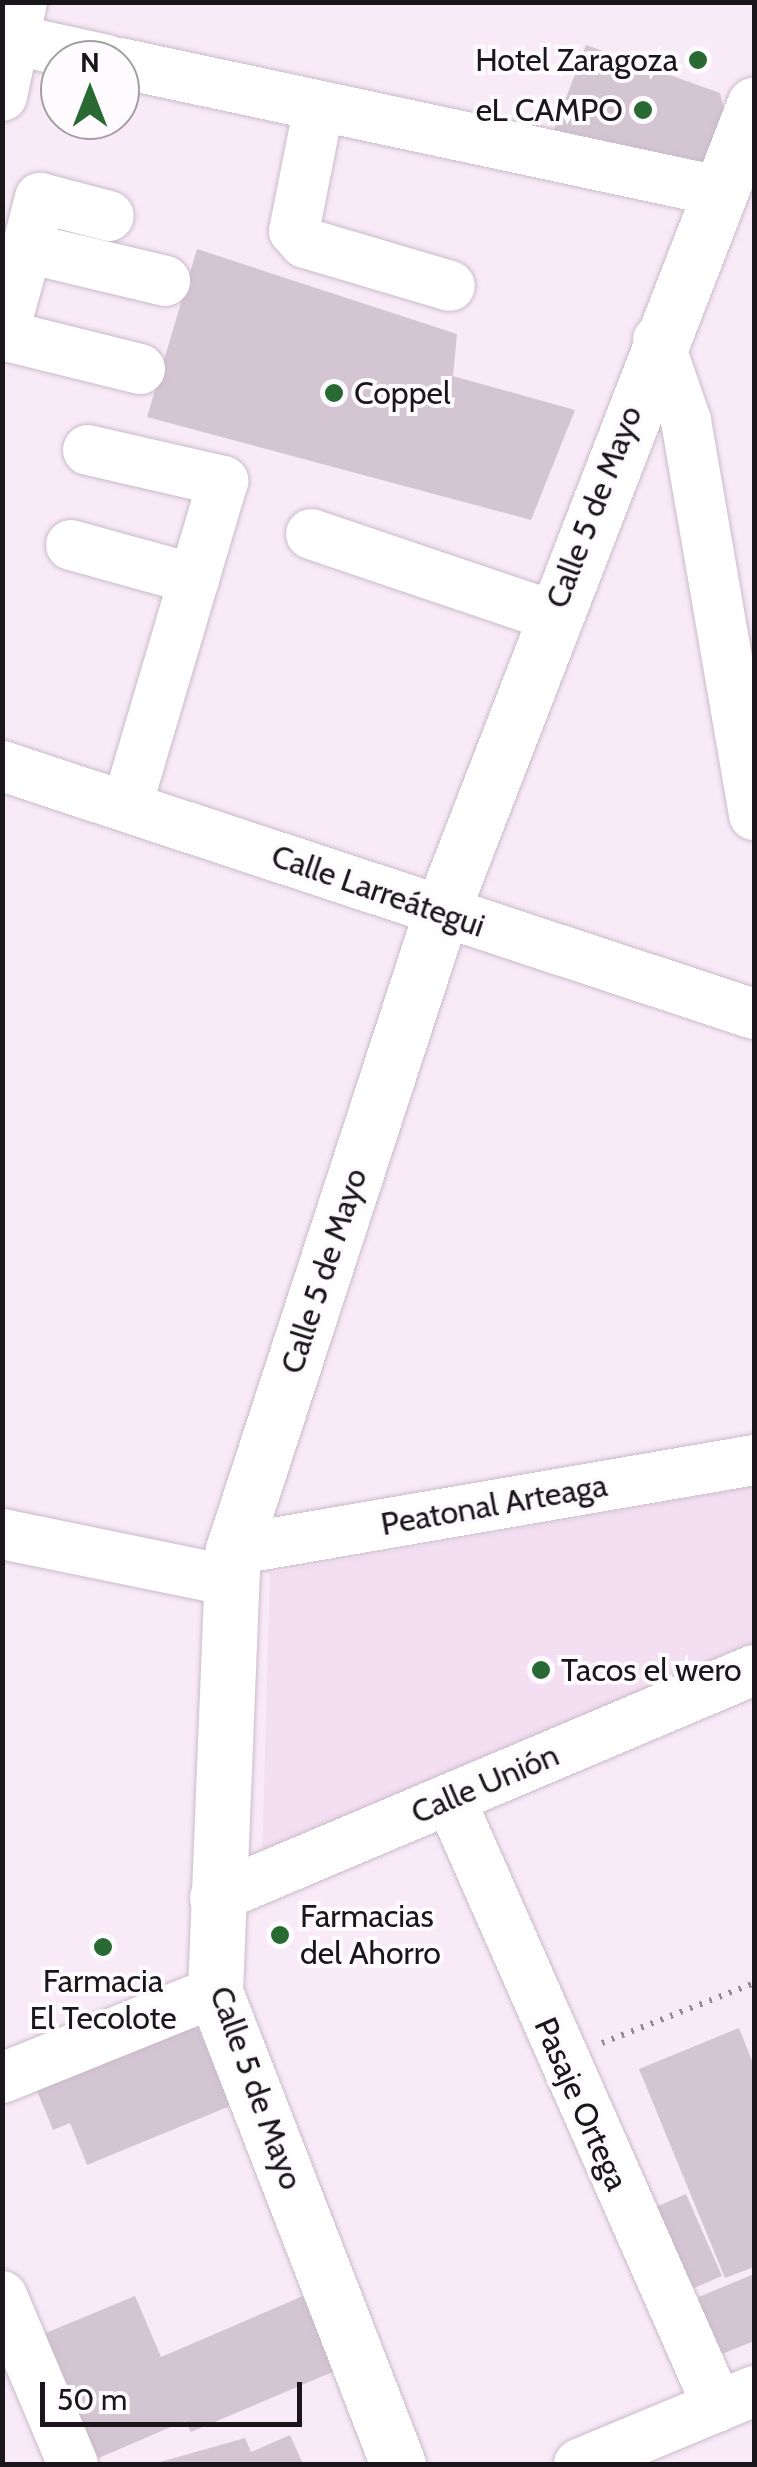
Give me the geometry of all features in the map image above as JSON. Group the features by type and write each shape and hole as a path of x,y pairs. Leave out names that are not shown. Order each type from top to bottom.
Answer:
{"main road":[{"name":"Calle 5 de Mayo","path":"398,2464 215,1992 232,1565 441,913 658,340 736,169 754,105"}],"street":[{"path":"2,96 13,26 52,40"},
{"path":"140,67 319,106 736,169"},
{"path":"319,106 294,231 305,243 450,286"},
{"path":"109,216 40,198 16,271 3,336 140,369"},
{"path":"16,271 165,281"},
{"path":"658,340 686,420 754,814"},
{"path":"88,450 223,481 127,806"},
{"path":"311,534 553,616"},
{"path":"71,546 194,579"},
{"name":"Calle Larreátegui","path":"2,766 754,1014"},
{"name":"Peatonal Arteaga","path":"232,1565 754,1460"},
{"path":"2,1534 232,1565"},
{"name":"Calle Unión","path":"216,1898 754,1670"},
{"name":"Pasaje Ortega","path":"450,1799 560,2060 736,2399"},
{"path":"2,2078 215,1992"},
{"path":"2,2296 21,2384 72,2464"},
{"path":"580,2464 736,2399"}],"path":[{"path":"560,2060 754,1983"}],"shaded area":[{"path":"754,1487 754,1648 262,1860 270,1573"}],"building":[{"name":"eL CAMPO","path":"586,45 720,93 726,118 706,165 549,143"},
{"name":"Coppel","path":"197,249 457,334 453,376 575,410 531,520 147,417"},
{"path":"182,2026 199,2029 230,2106 87,2165 70,2123 53,2130 35,2086"},
{"path":"739,2028 754,2066 754,2267 725,2278 639,2069"},
{"path":"686,2194 722,2276 673,2297 637,2215"},
{"path":"754,2274 754,2341 705,2361 682,2304"},
{"path":"135,2296 161,2357 303,2296 335,2371 191,2432 185,2421 94,2460 41,2335"},
{"path":"290,2435 303,2464 153,2464 245,2438 251,2452"}],"place":[{"name":"Hotel Zaragoza","path":"698,60"},
{"name":"eL CAMPO","path":"643,110"},
{"name":"Coppel","path":"334,393"},
{"name":"Tacos el wero","path":"541,1670"},
{"name":"Farmacias del Ahorro","path":"280,1935"},
{"name":"Farmacia El Tecolote","path":"103,1947"}]}
